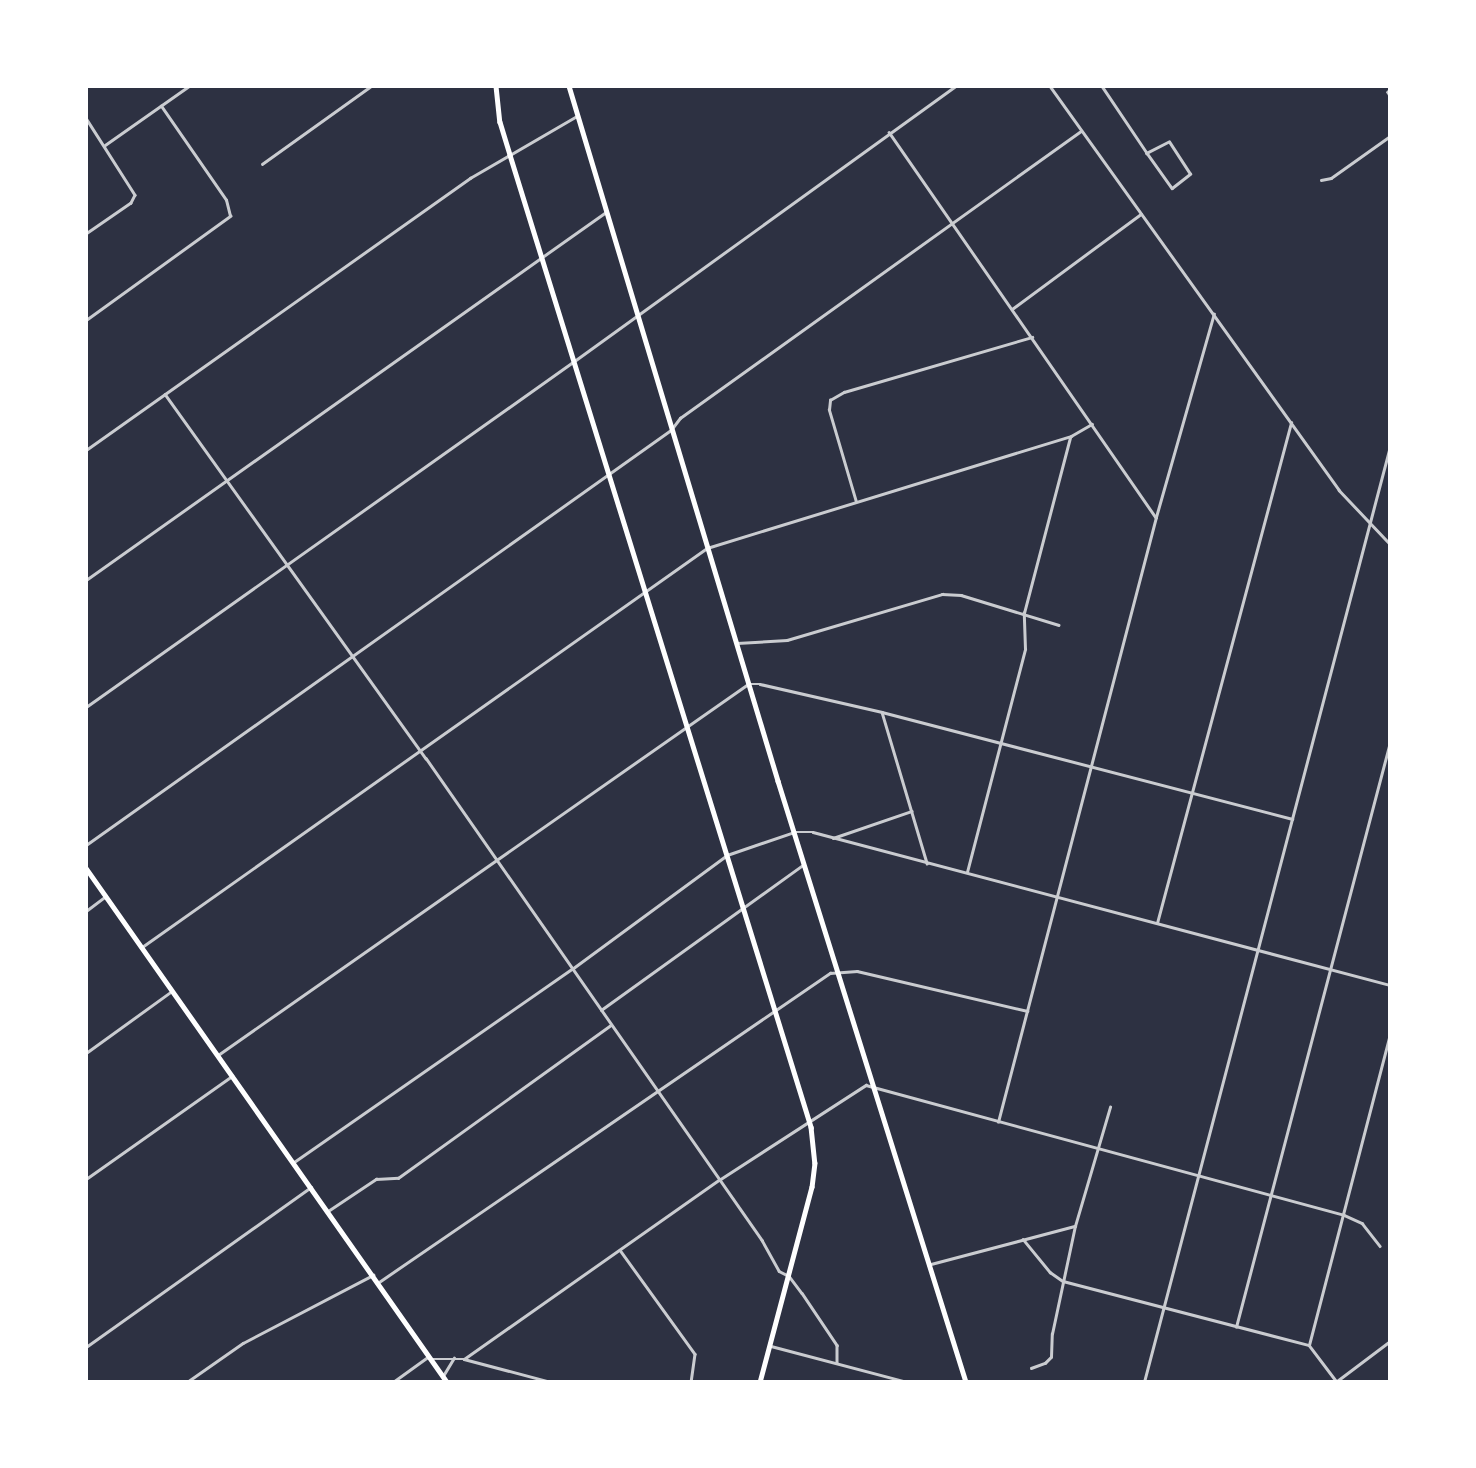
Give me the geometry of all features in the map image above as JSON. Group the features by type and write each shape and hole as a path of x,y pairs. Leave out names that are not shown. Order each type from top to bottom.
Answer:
{"main road":[{"path":"496,86 500,122 541,258 809,1122 814,1174 760,1382"},
{"path":"569,86 803,865 931,1264 966,1382"},
{"path":"86,868 447,1382"}],"street":[{"path":"105,145 189,86"},
{"path":"262,164 371,86"},
{"path":"86,707 573,362 956,86"},
{"path":"1050,86 1339,490 1390,544"},
{"path":"1102,86 1147,153 1172,188 1190,174 1169,142 1147,153"},
{"path":"1390,90 1390,96"},
{"path":"86,320 230,215 226,200 161,106"},
{"path":"86,450 470,178 577,116"},
{"path":"86,118 135,195 131,204 86,234"},
{"path":"86,845 671,430 680,418 1081,131"},
{"path":"889,132 1156,517"},
{"path":"1321,180 1331,178 1390,136"},
{"path":"86,580 606,212"},
{"path":"1012,309 1141,214"},
{"path":"998,1122 1156,517 1214,314"},
{"path":"856,502 830,400 844,392 1032,337"},
{"path":"165,394 422,751 779,1270 789,1276 837,1345 837,1363"},
{"path":"1157,923 1291,423"},
{"path":"142,947 707,548 1070,436 1092,424"},
{"path":"967,872 1025,649 1024,614 1070,436"},
{"path":"1144,1382 1390,446"},
{"path":"737,643 787,640 942,594 961,595 1059,625"},
{"path":"218,1055 748,684 760,684 882,712 1292,819"},
{"path":"882,712 927,863"},
{"path":"1236,1327 1390,742"},
{"path":"833,838 912,811"},
{"path":"294,1162 572,969 727,855 794,832 813,832 1390,985"},
{"path":"601,1010 803,865"},
{"path":"86,911 106,896"},
{"path":"378,1282 657,1090 836,971 858,971 1027,1011"},
{"path":"86,1053 173,991"},
{"path":"328,1211 376,1179 398,1178 611,1025"},
{"path":"1310,1345 1390,1035"},
{"path":"86,1179 233,1075"},
{"path":"464,1359 719,1180 864,1086 1344,1215 1362,1223 1380,1246"},
{"path":"1031,1368 1045,1363 1051,1357 1075,1226 1110,1107"},
{"path":"86,1347 311,1187"},
{"path":"931,1264 1075,1226"},
{"path":"1023,1239 1050,1272 1063,1281 1310,1345 1337,1382 1390,1341"},
{"path":"620,1249 695,1354 691,1382"},
{"path":"187,1382 252,1338 373,1275"},
{"path":"770,1346 907,1382"},
{"path":"393,1382 430,1357 464,1359 551,1382"},
{"path":"443,1376 454,1358"}]}
